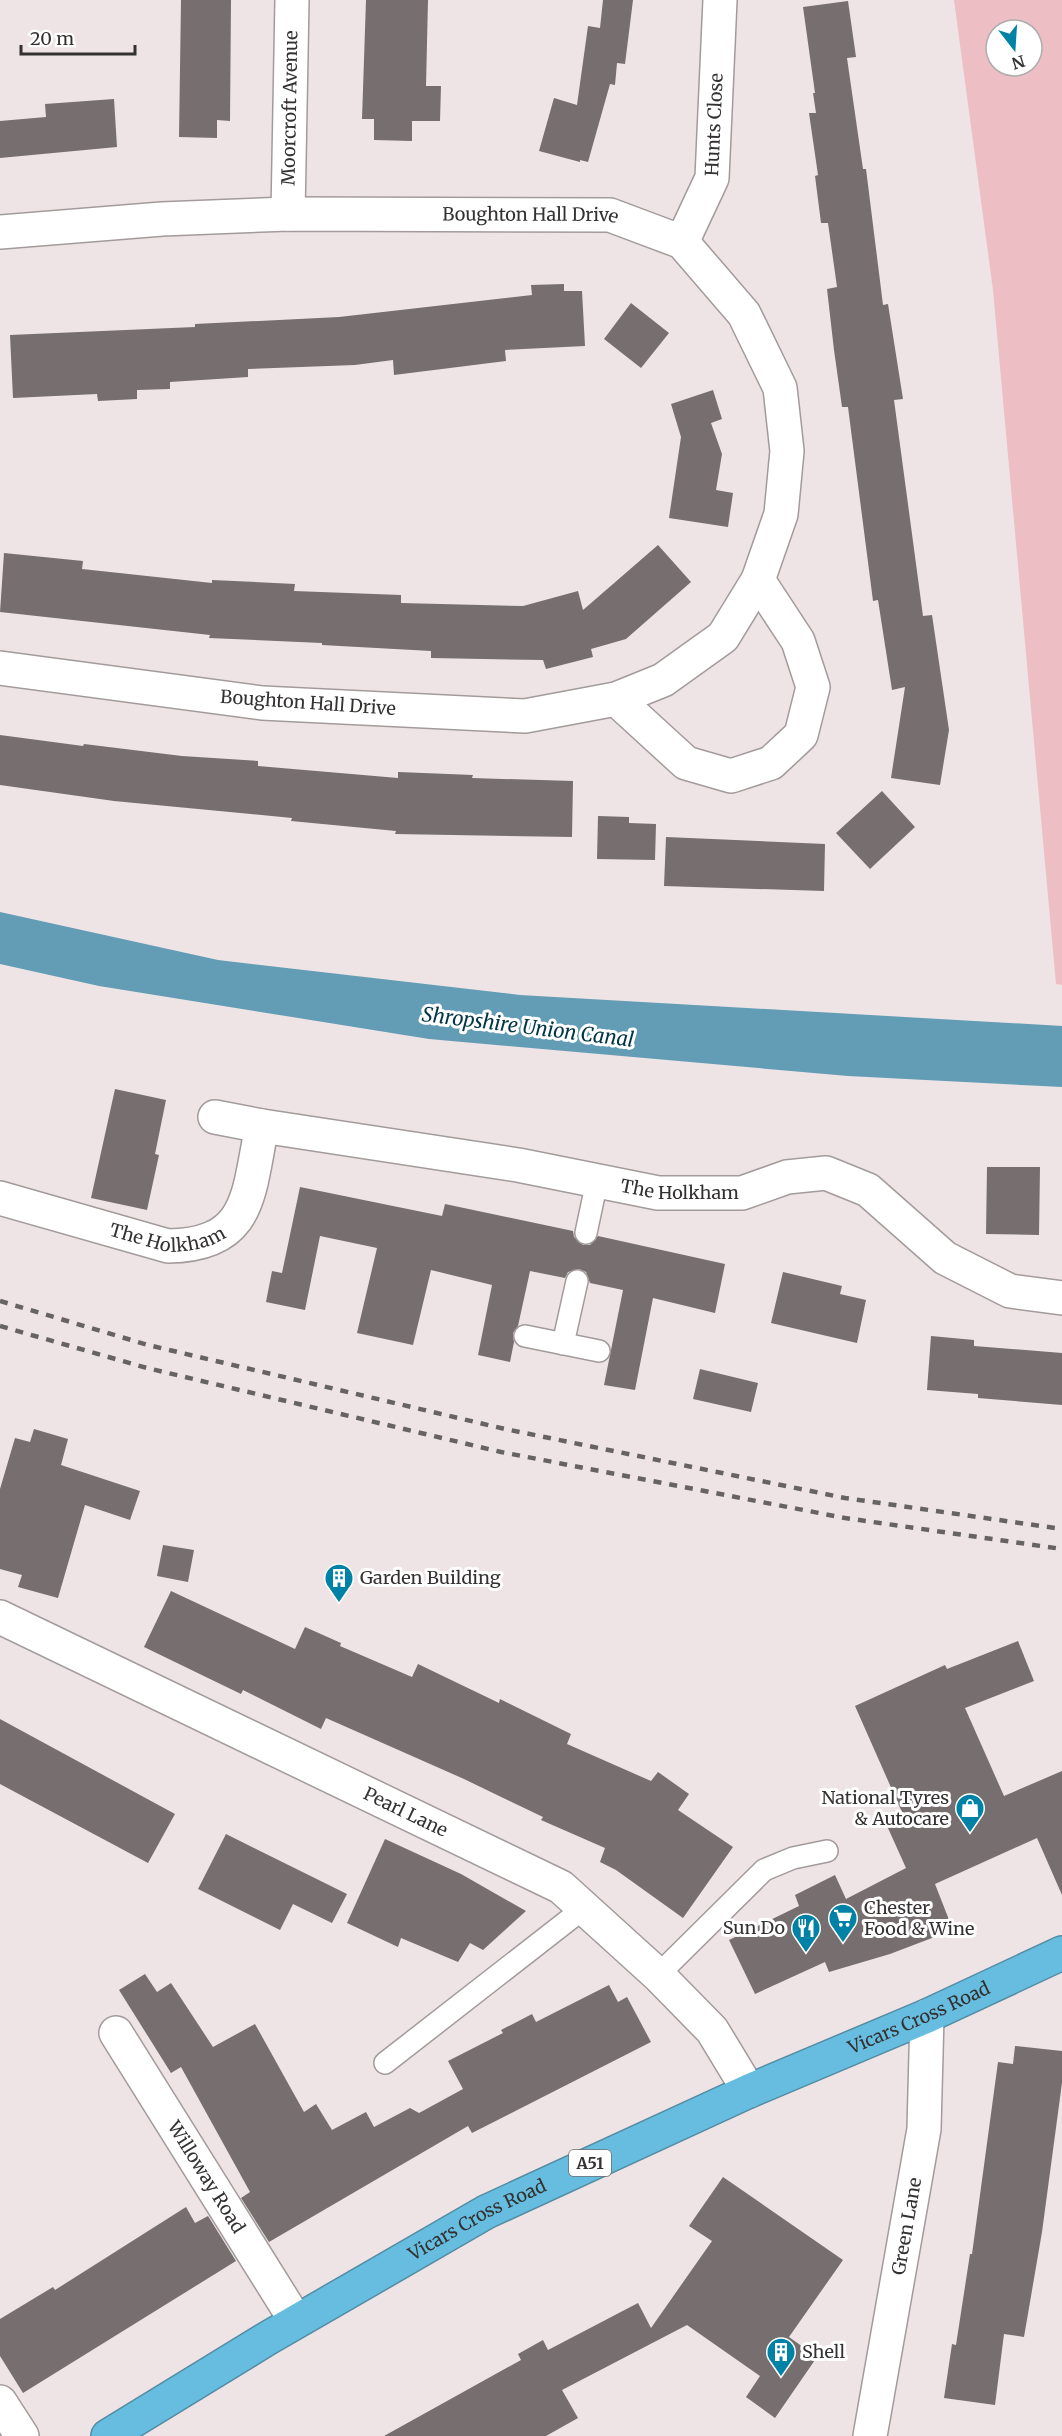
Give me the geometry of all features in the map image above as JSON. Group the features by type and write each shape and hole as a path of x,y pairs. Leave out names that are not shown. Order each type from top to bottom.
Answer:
{"highway":[{"name":"Vicars Cross Road","path":"108,2436 296,2321 486,2212 749,2091 927,2016 1062,1953"}],"street":[{"name":"Moorcroft Avenue","path":"288,214 292,0"},
{"name":"Hunts Close","path":"682,242 712,178 720,0"},
{"name":"Boughton Hall Drive","path":"0,232 162,219 288,214 610,215 682,242 744,314 780,388 787,451 781,513 758,580 723,637 663,680 616,699 525,716 262,703 0,668"},
{"path":"616,699 686,763 731,776 771,762 801,735 813,687 798,641 758,580"},
{"name":"The Holkham","path":"215,1117 518,1165 658,1193 742,1193 787,1177 826,1173 867,1190 945,1258 1010,1291 1062,1298"},
{"name":"The Holkham","path":"0,1198 168,1246 194,1245 208,1241 232,1227 246,1201 262,1126"},
{"name":"Pearl Lane","path":"0,1617 561,1887 658,1975 712,2030 749,2091"},
{"name":"Green Lane","path":"870,2436 924,2129 927,2016"},
{"name":"Willoway Road","path":"116,2033 296,2321"},
{"path":"0,2402 22,2436"}],"lane":[{"path":"586,1233 597,1180"},
{"path":"563,1344 577,1281"},
{"path":"525,1336 598,1351"},
{"path":"658,1975 764,1870 793,1858 826,1851"},
{"path":"385,2063 584,1908"}],"shaded area":[{"path":"954,0 1062,0 1062,985 1056,984 993,290"}],"water":[{"name":"Shropshire Union Canal","path":"0,912 218,960 520,995 1062,1026 1062,1087 848,1076 429,1039 99,986 0,964"}],"building":[{"path":"181,0 231,0 230,121 217,120 217,138 179,137"},
{"path":"366,0 428,0 426,86 441,86 440,121 412,121 412,141 374,140 374,119 362,119"},
{"path":"603,0 633,0 625,64 617,63 615,85 610,84 588,162 539,151 554,98 577,105 588,26 600,28"},
{"path":"848,1 856,57 847,58 863,169 866,169 883,305 888,304 903,399 894,400 923,616 932,615 949,730 940,785 891,778 905,687 892,690 878,600 873,601 848,407 842,407 834,350 827,289 837,287 828,223 821,223 815,176 818,175 809,113 816,113 813,93 815,93 803,7"},
{"path":"114,99 117,147 0,158 0,121 46,117 45,104"},
{"path":"564,284 564,291 582,291 585,346 505,350 506,361 394,375 393,360 355,365 248,369 248,377 170,382 170,389 137,390 137,399 98,401 97,394 13,398 10,335 195,327 195,324 339,317 532,295 531,285"},
{"path":"631,303 669,333 641,368 604,339"},
{"path":"713,390 722,419 711,423 722,454 716,490 733,493 728,527 669,518 681,437 671,404"},
{"path":"658,545 691,582 626,639 591,649 593,657 546,669 543,660 431,658 431,651 209,638 210,635 0,612 4,553 83,561 82,569 212,583 212,580 295,584 294,591 401,595 401,603 523,606 578,591 583,610"},
{"path":"0,735 182,756 258,761 258,766 398,778 398,772 473,775 472,778 573,781 572,837 395,834 396,831 291,821 292,818 114,801 0,785"},
{"path":"882,791 915,827 870,869 836,833"},
{"path":"598,816 629,817 629,823 656,824 655,860 597,859"},
{"path":"666,837 825,844 824,891 664,886"},
{"path":"115,1089 166,1100 155,1154 159,1155 147,1210 91,1198"},
{"path":"987,1167 1040,1167 1039,1235 986,1234"},
{"path":"300,1187 442,1216 445,1204 573,1231 574,1237 583,1245 590,1245 598,1236 725,1264 715,1313 653,1298 635,1390 604,1385 623,1290 590,1283 586,1272 579,1269 568,1272 565,1278 530,1271 518,1326 513,1333 514,1342 510,1362 478,1355 492,1285 431,1270 413,1345 357,1333 377,1248 320,1236 305,1310 266,1302 272,1271 282,1273"},
{"path":"783,1272 842,1286 840,1294 866,1300 857,1343 771,1323"},
{"path":"931,1336 974,1340 974,1346 1062,1353 1062,1405 978,1398 978,1394 927,1390"},
{"path":"700,1369 758,1383 751,1412 693,1399"},
{"path":"34,1429 68,1439 61,1465 140,1491 130,1520 85,1505 58,1598 18,1587 22,1575 0,1569 0,1489 15,1438 30,1442"},
{"path":"163,1545 194,1550 188,1582 157,1576"},
{"path":"171,1591 295,1649 305,1627 341,1643 340,1646 412,1677 418,1664 499,1703 500,1699 571,1734 567,1744 651,1781 658,1772 689,1794 678,1810 733,1847 683,1918 616,1870 600,1862 605,1848 541,1820 543,1817 464,1779 326,1718 321,1729 243,1690 241,1694 144,1647"},
{"path":"1018,1641 1034,1681 965,1708 1004,1796 1062,1771 1062,1895 1037,1838 935,1884 953,1930 890,1954 829,1972 825,1962 755,1994 729,1940 799,1906 795,1895 835,1875 846,1899 906,1868 883,1817 901,1810 855,1706 945,1665 947,1669"},
{"path":"0,1719 175,1814 148,1863 0,1784"},
{"path":"226,1834 347,1894 332,1923 293,1904 280,1930 198,1889"},
{"path":"385,1839 461,1874 526,1911 483,1950 470,1943 458,1962 401,1938 398,1947 347,1923"},
{"path":"145,1974 157,1992 171,1983 213,2047 255,2024 304,2112 316,2104 332,2130 366,2112 374,2127 410,2108 419,2113 463,2089 448,2061 503,2033 501,2030 532,2014 536,2022 609,1985 618,2002 627,1997 651,2042 472,2133 468,2126 269,2242 241,2198 250,2192 181,2067 171,2073 119,1990"},
{"path":"1015,2046 1062,2051 1062,2083 1042,2232 1024,2337 1004,2334 995,2405 944,2398 952,2344 956,2345 970,2254 972,2254 998,2062 1013,2064"},
{"path":"723,2177 843,2260 789,2337 817,2357 775,2418 746,2397 760,2376 687,2325 562,2390 578,2418 546,2436 384,2436 521,2360 518,2354 543,2340 548,2350 638,2303 651,2328 712,2241 689,2226"},
{"path":"186,2207 195,2223 208,2216 236,2261 23,2393 0,2356 0,2319 53,2287 55,2290"}],"railway":[{"path":"0,1301 148,1345 505,1429 845,1498 1062,1529"},
{"path":"0,1326 147,1368 501,1452 845,1518 1062,1549"}],"place":[{"name":"Garden Building","path":"339,1604"},
{"name":"National Tyres & Autocare","path":"970,1834"},
{"name":"Chester Food & Wine","path":"843,1944"},
{"name":"Sun Do","path":"806,1954"},
{"name":"Shell","path":"781,2378"}]}
